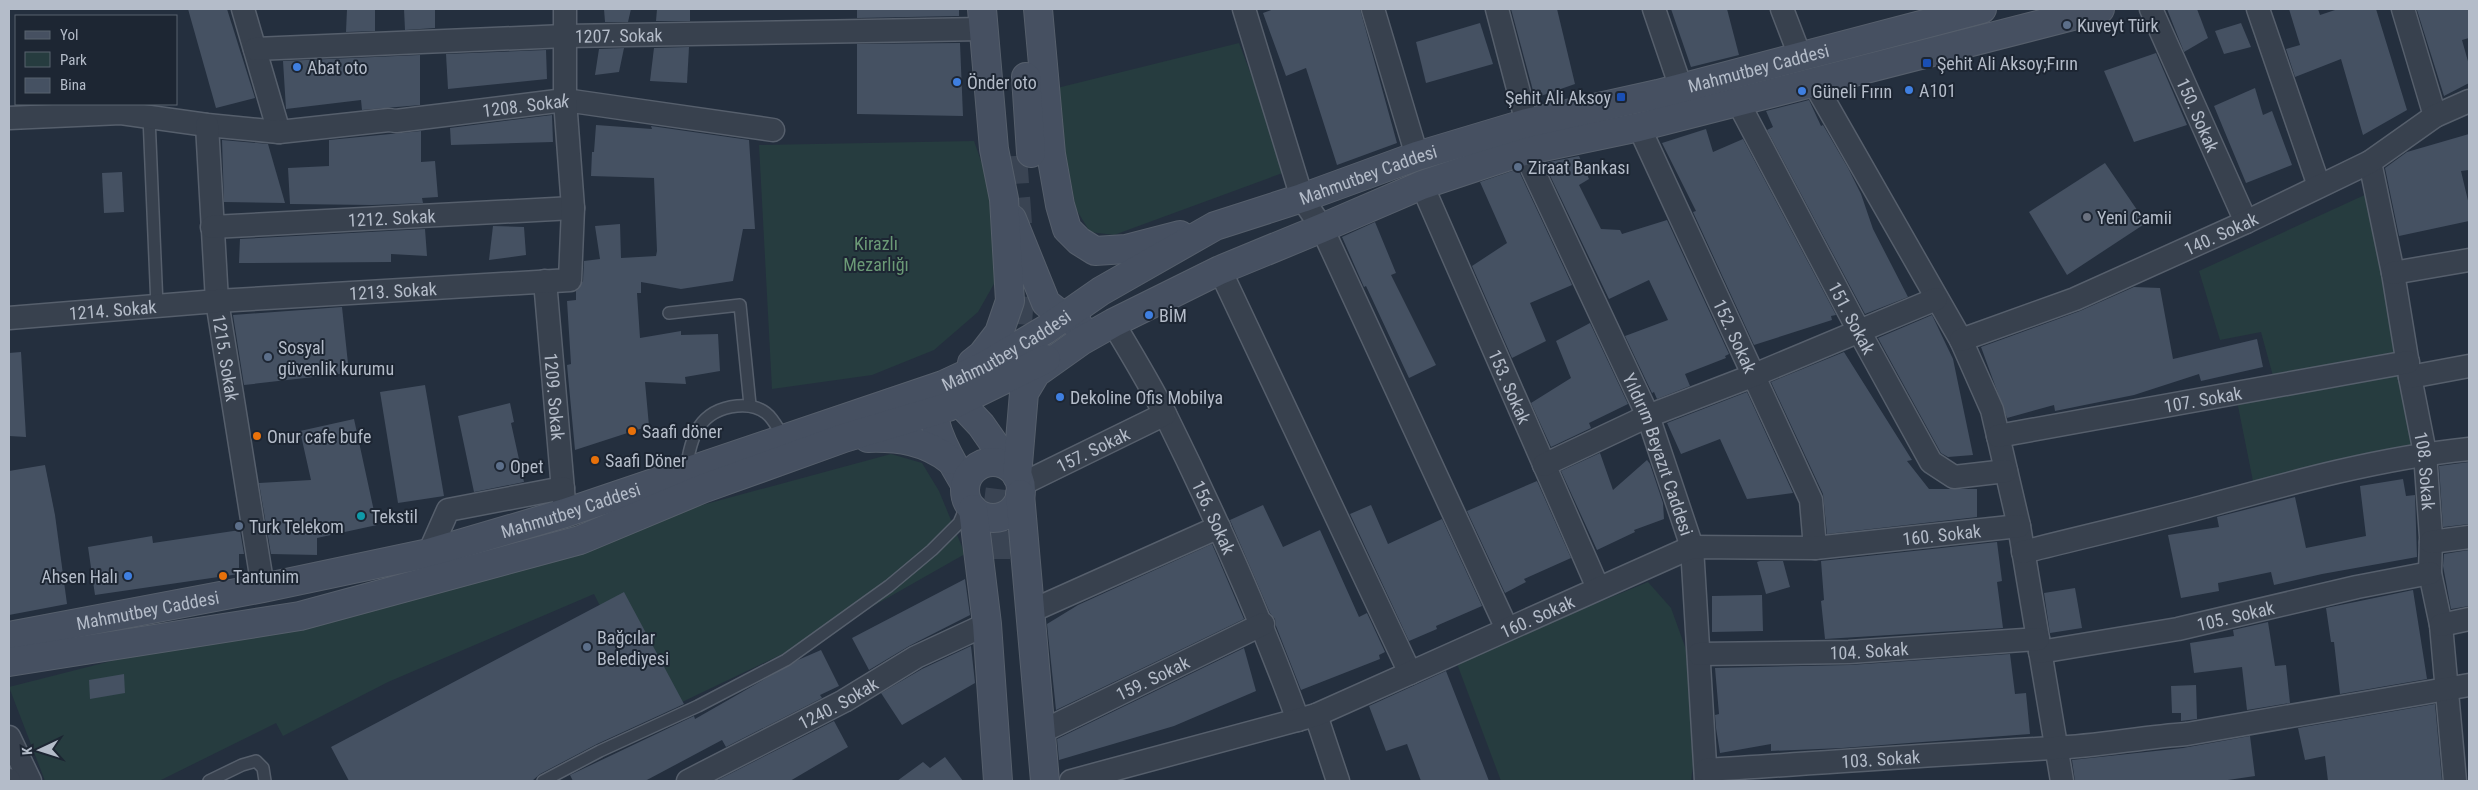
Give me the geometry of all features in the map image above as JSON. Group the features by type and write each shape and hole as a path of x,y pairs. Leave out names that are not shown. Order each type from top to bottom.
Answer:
{"main road":[{"path":"1000,9 1022,154 1021,9"},
{"path":"1038,9 1051,154 1060,205 1067,229 1078,241 1095,251 1126,249 1215,226"},
{"name":"Mahmutbey Caddesi","path":"16,665 300,616 580,540 702,489 844,438 934,411 986,364 1064,317 1101,291 1215,226 1302,198 1417,156 1526,123 1681,88 1800,56 1921,16 1982,9"},
{"name":"Mahmutbey Caddesi","path":"9,636 263,588 429,553 564,500 686,472 784,438 952,393 1081,341 1220,270 1422,185 1524,151 1639,127 2100,9"},
{"path":"983,19 994,149 1004,199 1010,301 999,333 952,393 1017,481 1045,781"},
{"path":"1004,199 1046,303 1078,325 1113,323"},
{"path":"969,499 988,517 997,517 1013,509 1024,393 1036,373 1081,341"},
{"path":"934,411 938,431 969,499 987,624 998,781"},
{"path":"844,438 897,437 936,449 950,460"},
{"path":"969,499 975,468 984,463 1003,464 1017,481"},
{"path":"1013,781 1005,557 1036,781"}],"street":[{"path":"243,9 279,132"},
{"path":"565,9 565,100 573,208"},
{"path":"1244,9 1302,198 1322,228 1507,629"},
{"path":"1373,9 1417,156"},
{"path":"1497,9 1526,123"},
{"path":"1654,9 1681,88"},
{"path":"1782,9 1800,56"},
{"name":"150. Sokak","path":"2151,9 2246,222"},
{"path":"2258,9 2318,186"},
{"path":"2403,9 2435,116"},
{"name":"1207. Sokak","path":"255,49 983,19"},
{"path":"1813,82 1961,340 1992,410 2023,552 2062,781"},
{"name":"1208. Sokak","path":"207,125 279,132 389,120 396,121 565,100 773,130"},
{"name":"151. Sokak","path":"1738,102 1859,332 1931,462 1954,477 2006,472"},
{"name":"140. Sokak","path":"1961,340 2074,299 2246,222 2370,162 2435,116 2469,102"},
{"path":"9,118 121,113 207,125"},
{"name":"1215. Sokak","path":"207,125 217,302 263,588"},
{"name":"152. Sokak","path":"1639,127 1752,376 1811,500 1815,548"},
{"name":"Yıldırım Beyazıt Caddesi","path":"1524,151 1648,416 1692,547 1706,776"},
{"name":"108. Sokak","path":"2370,162 2394,273 2409,369 2425,453 2431,542 2430,573 2441,625 2458,686 2455,781"},
{"name":"153. Sokak","path":"1422,185 1598,588"},
{"name":"1212. Sokak","path":"212,227 573,208"},
{"name":"1213. Sokak","path":"217,302 570,280 573,208"},
{"path":"2394,273 2469,260"},
{"path":"1220,270 1410,673"},
{"name":"1209. Sokak","path":"545,281 564,500"},
{"path":"1544,465 1648,416 1752,376 1936,299"},
{"name":"1214. Sokak","path":"9,318 217,302"},
{"name":"156. Sokak","path":"1113,323 1165,414 1338,781"},
{"name":"107. Sokak","path":"1998,436 2409,369 2469,366"},
{"name":"157. Sokak","path":"1017,481 1165,414"},
{"path":"2023,552 2242,495 2425,453 2469,449"},
{"path":"429,553 448,510 564,500"},
{"name":"160. Sokak","path":"1071,781 1307,717 1692,547 1815,548 2018,526"},
{"path":"1029,612 1218,527"},
{"path":"2431,542 2469,537"},
{"name":"105. Sokak","path":"2039,646 2178,629 2357,587 2430,573"},
{"path":"2441,625 2469,619"},
{"name":"1240. Sokak","path":"688,781 844,701 916,657 987,624"},
{"name":"159. Sokak","path":"1041,732 1263,624"},
{"name":"104. Sokak","path":"1699,654 1849,652 2039,646"},
{"name":"103. Sokak","path":"1706,776 2056,748 2151,736 2187,734 2458,686"},
{"path":"9,737 30,781"}],"lane":[{"path":"149,117 157,306"},
{"path":"670,313 740,305 750,405"},
{"path":"686,472 689,445 706,416 726,407 750,405 767,414 784,438"},
{"path":"543,781 600,751 698,706 786,660 889,586 932,550 960,523 969,499"},
{"path":"209,781 242,765 256,761 263,768 265,781"}],"green space":[{"path":"1239,43 1288,171 1114,235 1090,232 1076,209 1053,89"},
{"name":"Kirazlı Mezarlığı","path":"974,141 996,204 999,275 978,312 934,350 872,375 772,389 759,145"},
{"path":"2369,193 2400,353 2273,376 2261,332 2220,340 2199,271"},
{"path":"2399,369 2419,448 2254,486 2237,401"},
{"path":"891,454 922,463 939,491 965,554 822,635 655,715 594,594 388,682 283,736 276,723 159,781 45,781 9,687 344,602"},
{"path":"1648,582 1671,608 1688,655 1693,765 1691,781 1501,781 1456,661"}],"building":[{"path":"188,9 227,9 255,98 216,108"},
{"path":"347,9 375,9 375,31 346,32"},
{"path":"404,9 435,9 435,28 405,30"},
{"path":"604,9 631,9 628,22 605,22"},
{"path":"657,9 690,9 690,21 656,21"},
{"path":"857,9 959,9 959,16 857,18"},
{"path":"1274,9 1360,9 1397,143 1337,165 1306,68 1286,76 1263,13"},
{"path":"1511,9 1557,9 1575,84 1535,98"},
{"path":"1671,9 1727,9 1739,55 1691,67"},
{"path":"2167,9 2197,9 2208,38 2184,52"},
{"path":"2289,9 2318,9 2320,15 2338,9 2376,9 2407,110 2363,135 2341,59 2295,77 2286,49 2300,45"},
{"path":"2469,9 2469,38 2462,40 2469,65 2469,83 2444,96 2417,10"},
{"path":"1480,23 1493,64 1426,83 1416,42"},
{"path":"2241,23 2251,47 2224,54 2215,31"},
{"path":"960,43 963,116 857,114 857,44"},
{"path":"689,47 687,83 650,81 654,48"},
{"path":"624,48 619,72 595,75 599,49"},
{"path":"546,50 547,79 448,89 446,54"},
{"path":"2156,53 2187,125 2134,142 2104,71"},
{"path":"420,55 420,105 362,110 361,100 286,109 283,61"},
{"path":"2255,88 2263,115 2272,111 2292,165 2246,183 2214,106"},
{"path":"1809,100 1821,126 1823,125 1848,168 1861,194 1873,229 1908,297 1865,314 1767,130 1773,127 1766,111"},
{"path":"552,115 553,142 451,145 450,128"},
{"path":"596,125 652,129 651,126 749,140 755,229 743,229 733,281 681,289 641,282 641,293 637,293 640,338 681,331 681,335 718,334 720,371 685,377 686,384 645,382 649,426 575,450 567,365 571,364 567,301 576,300 576,291 583,281 584,261 600,259 595,226 620,224 621,258 656,256 657,251 654,178 591,176"},
{"path":"1706,129 1713,152 1743,139 1836,315 1831,316 1832,320 1754,345 1693,212 1696,211 1662,143"},
{"path":"421,131 421,162 435,161 438,197 422,198 423,203 372,205 290,204 288,168 329,166 329,140"},
{"path":"2469,134 2469,170 2461,171 2469,205 2469,221 2399,236 2385,168 2407,152"},
{"path":"222,140 268,144 285,203 224,202"},
{"path":"1579,156 1589,179 1579,185 1601,229 1620,230 1622,234 1667,220 1729,354 1725,356 1726,358 1685,374 1690,386 1657,399 1654,392 1652,393 1625,336 1668,320 1649,280 1609,299 1544,163"},
{"name":"Yeni Camii","path":"2105,163 2146,223 2067,275 2029,212"},
{"path":"1518,169 1572,285 1530,303 1546,341 1512,358 1472,266 1507,243 1480,182"},
{"path":"122,172 124,212 104,213 102,173"},
{"path":"1375,222 1396,273 1391,275 1436,365 1409,378 1366,286 1364,287 1342,237"},
{"path":"493,226 524,227 526,255 489,260"},
{"path":"425,229 427,256 391,254 391,262 239,263 240,239"},
{"path":"2134,287 2160,288 2173,359 2257,339 2263,367 2201,381 2199,374 2134,395 2055,411 2054,405 2007,418 1981,347 2080,311"},
{"path":"342,307 349,373 244,385 233,315"},
{"path":"1932,315 1953,359 1973,455 1948,457 1941,453 1878,338"},
{"path":"1590,323 1628,404 1589,423 1591,428 1551,447 1531,403 1571,378 1556,341"},
{"path":"21,352 26,437 9,436 9,353"},
{"path":"1844,352 1912,460 1907,461 1929,489 1977,489 1977,517 1827,534 1823,494 1771,382"},
{"path":"425,385 444,496 398,503 380,392"},
{"path":"1747,392 1793,493 1747,499 1720,439 1681,454 1667,423"},
{"path":"510,403 514,422 511,423 524,482 474,492 458,416"},
{"path":"354,419 377,525 317,538 317,555 271,554 259,483 311,480 300,431"},
{"path":"1600,453 1613,490 1647,460 1663,503 1664,519 1634,530 1635,532 1597,550 1561,471"},
{"path":"2469,462 2469,524 2443,527 2439,466"},
{"path":"45,465 55,515 67,604 9,615 9,471"},
{"path":"2403,479 2406,496 2415,495 2417,557 2322,574 2274,585 2271,572 2218,583 2219,591 2181,598 2168,535 2219,527 2217,517 2295,497 2306,548 2366,536 2360,486"},
{"path":"1537,481 1571,558 1524,579 1526,582 1505,593 1467,511"},
{"path":"1263,505 1283,547 1320,530 1359,617 1367,613 1385,652 1379,655 1380,659 1301,690 1275,619 1270,613 1230,520"},
{"path":"1371,505 1388,544 1442,519 1482,606 1436,626 1437,629 1409,641 1350,514"},
{"path":"240,530 244,554 239,554 239,574 95,595 88,547 152,536 153,543"},
{"path":"1997,542 2002,581 1997,582 2003,628 1825,639 1821,601 1824,600 1821,561"},
{"path":"1212,544 1244,619 1056,710 1047,624 1078,605"},
{"path":"2469,550 2469,606 2451,609 2443,566 2444,554"},
{"path":"1783,561 1790,587 1766,594 1757,562"},
{"path":"965,579 970,615 909,646 869,670 852,638"},
{"path":"2075,588 2082,628 2050,633 2044,593"},
{"path":"2413,590 2427,679 2340,694 2334,642 2331,642 2326,608"},
{"name":"Bağcılar Belediyesi","path":"624,592 684,704 597,744 540,774 532,781 349,781 331,747"},
{"path":"1762,595 1763,631 1712,632 1712,596"},
{"path":"2268,622 2275,666 2286,665 2290,703 2247,710 2242,667 2194,673 2190,643 2234,636 2233,630"},
{"path":"971,646 975,683 902,725 881,693 922,669"},
{"path":"1244,648 1256,691 1174,726 1059,760 1057,739"},
{"path":"821,650 839,686 820,695 822,698 726,747 722,740 645,781 573,781 570,775 694,716 695,719 798,660"},
{"path":"2010,654 2015,694 2026,693 2030,734 1842,748 1771,751 1771,744 1720,753 1715,715 1719,714 1715,668 1850,665"},
{"path":"1446,671 1489,781 1421,781 1407,744 1386,751 1369,706"},
{"path":"124,674 125,693 90,699 89,680"},
{"path":"2196,685 2197,719 2181,721 2181,713 2172,713 2171,686"},
{"path":"2435,704 2442,781 2328,781 2325,756 2305,760 2298,728"},
{"path":"834,721 848,747 790,781 716,781"},
{"path":"2250,736 2255,776 2221,781 2075,781 2072,760 2183,748"},
{"path":"945,757 963,781 897,781 923,762 930,768"}],"tunnel":[{"path":"1013,156 1018,224"},
{"path":"1015,366 1021,282"},
{"path":"996,559 996,518 1006,441"}],"place":[{"name":"Kuveyt Türk","path":"2067,25"},
{"name":"Şehit Ali Aksoy;Fırın","path":"1927,63"},
{"name":"Abat oto","path":"297,67"},
{"name":"Önder oto","path":"957,82"},
{"name":"A101","path":"1909,90"},
{"name":"Güneli Fırın","path":"1802,91"},
{"name":"Şehit Ali Aksoy","path":"1621,97"},
{"name":"Ziraat Bankası","path":"1518,167"},
{"name":"Yeni Camii","path":"2087,217"},
{"name":"BİM","path":"1149,315"},
{"name":"Sosyal güvenlik kurumu","path":"268,357"},
{"name":"Dekoline Ofis Mobilya","path":"1060,397"},
{"name":"Saafi döner","path":"632,431"},
{"name":"Onur cafe bufe","path":"257,436"},
{"name":"Saafi Döner","path":"595,460"},
{"name":"Opet","path":"500,466"},
{"name":"Tekstil","path":"361,516"},
{"name":"Turk Telekom","path":"239,526"},
{"name":"Ahsen Halı","path":"128,576"},
{"name":"Tantunim","path":"223,576"},
{"name":"Bağcılar Belediyesi","path":"587,647"}]}
